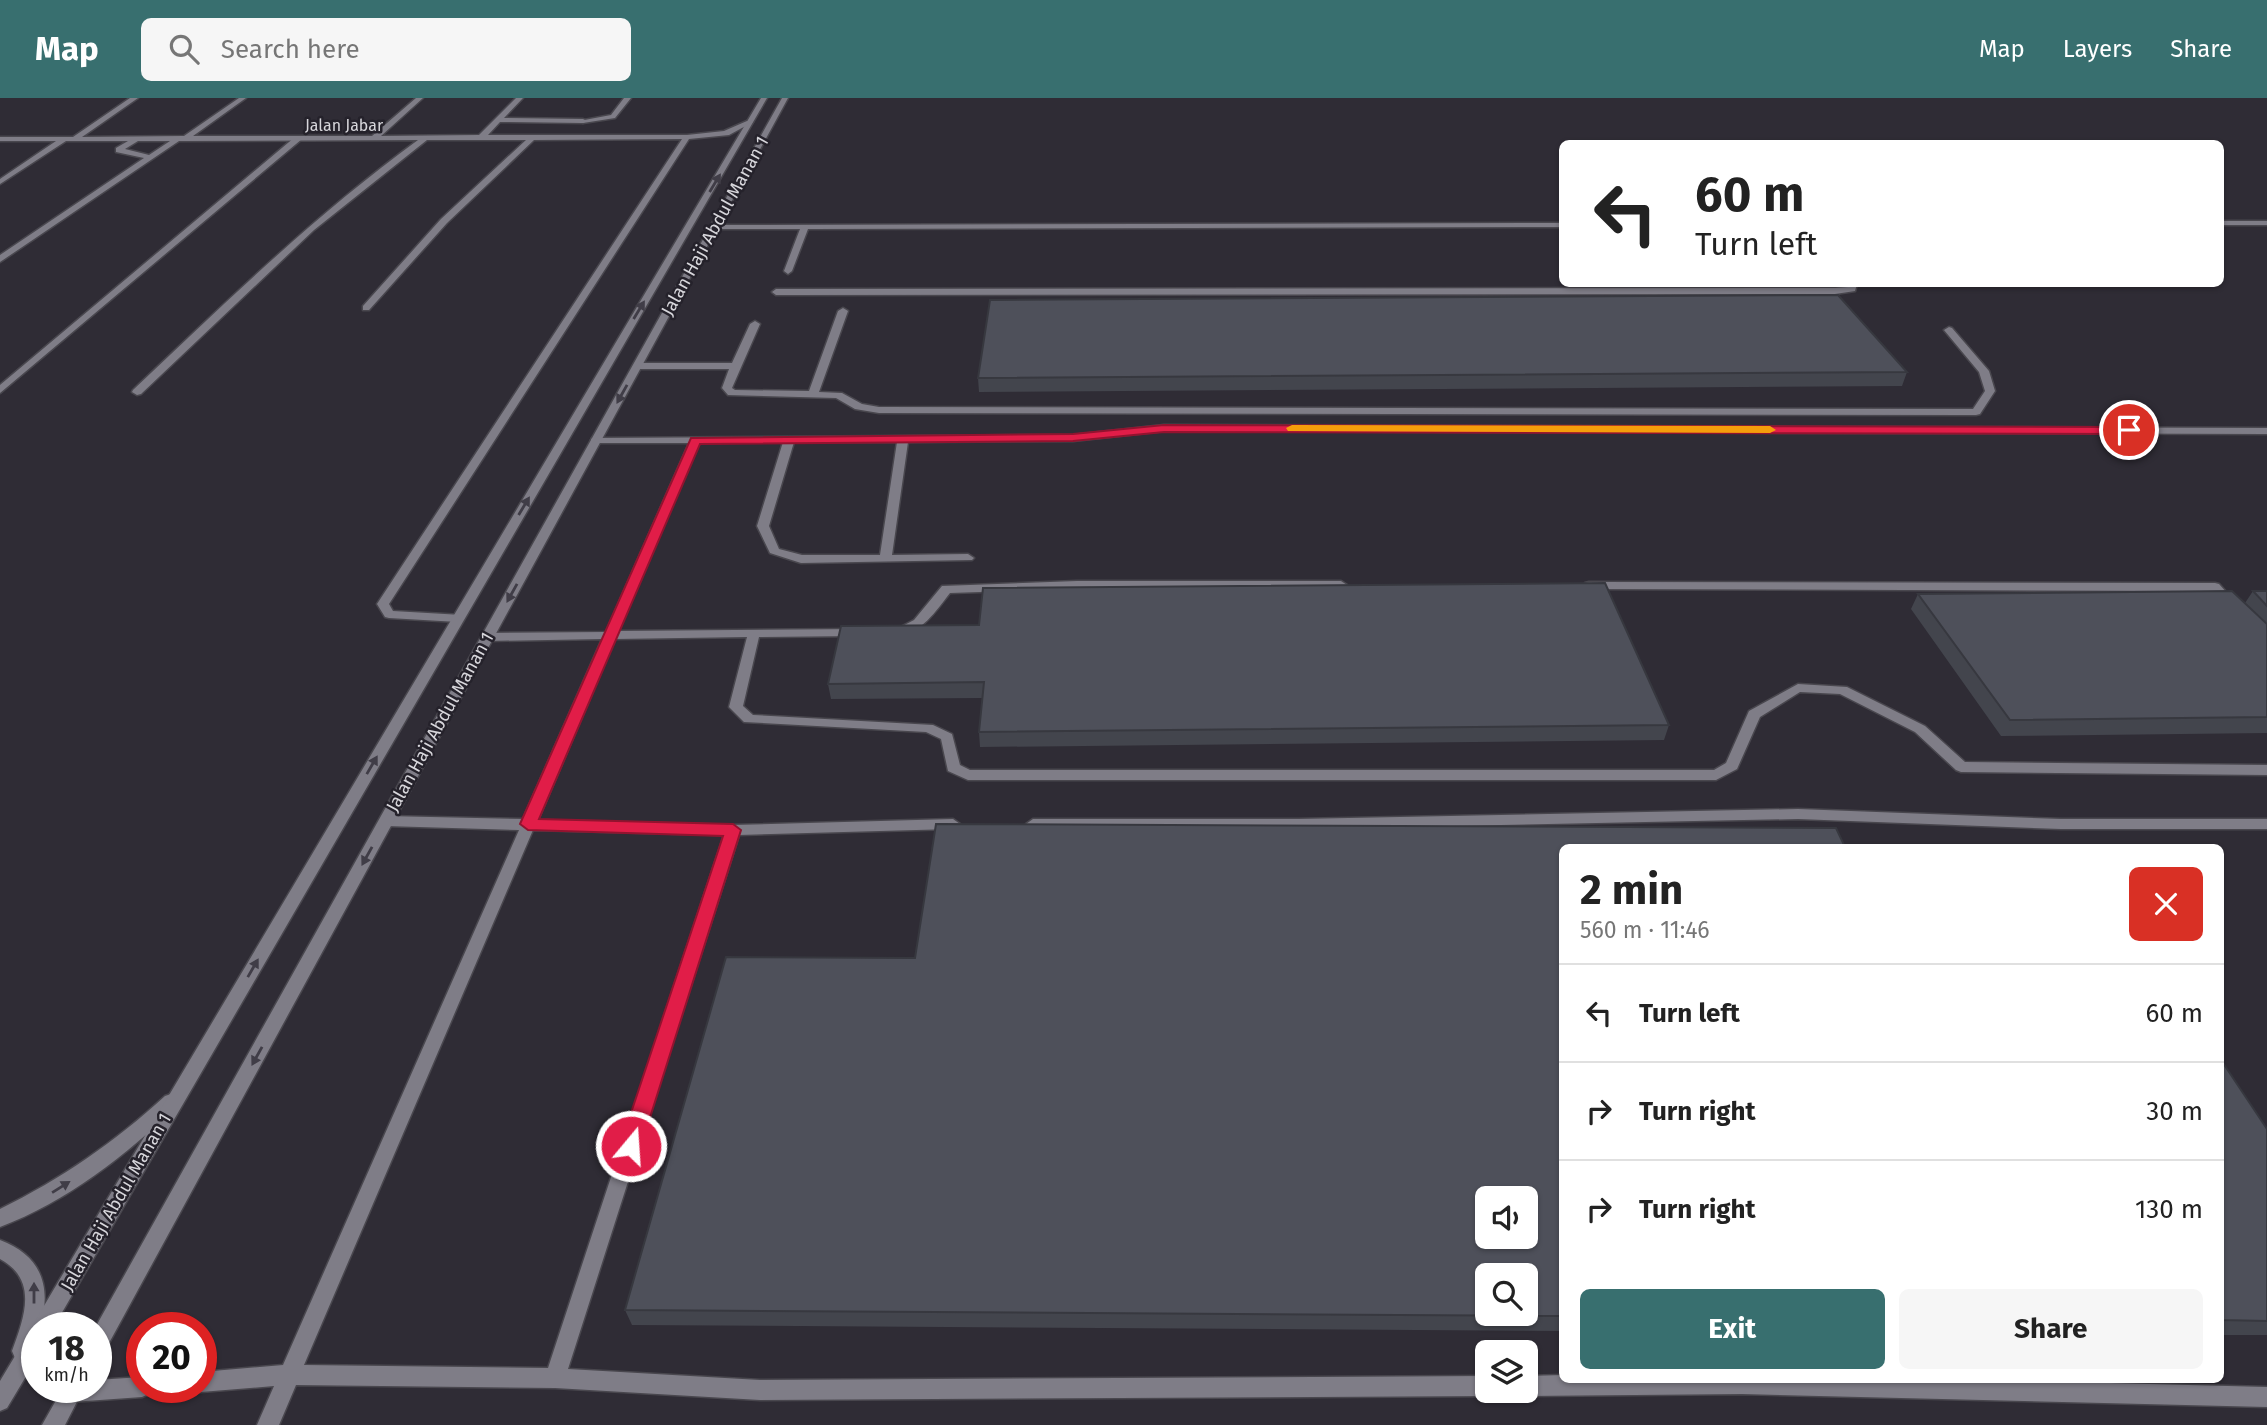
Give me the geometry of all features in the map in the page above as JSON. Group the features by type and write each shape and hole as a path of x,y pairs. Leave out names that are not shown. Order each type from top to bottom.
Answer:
{"street":[{"path":"74,139 135,98"},
{"path":"0,259 149,157 243,98"},
{"path":"373,139 420,98"},
{"path":"480,139 520,98"},
{"path":"499,120 583,121 612,117 628,98"},
{"name":"Jalan Haji Abdul Manan 1","path":"51,1312 764,98"},
{"name":"Jalan Haji Abdul Manan 1","path":"112,1318 785,98"},
{"path":"687,137 726,133 749,122"},
{"path":"687,137 721,141 733,151"},
{"path":"458,618 389,614 383,604 687,137"},
{"name":"Jalan Jabar","path":"0,139 687,137"},
{"path":"136,138 119,150 149,157"},
{"path":"0,183 64,139"},
{"path":"0,390 298,139"},
{"path":"136,392 279,254 339,202 424,139"},
{"path":"366,308 444,221 530,139"},
{"path":"2224,223 2267,223"},
{"path":"714,227 1559,225"},
{"path":"788,271 805,226"},
{"path":"776,292 1835,291 1852,287"},
{"path":"813,395 843,311"},
{"path":"755,324 727,388 732,393 843,396 859,407 879,410 1976,412 1990,391 1984,371 1949,330"},
{"path":"638,366 735,366"},
{"path":"596,440 1073,438 1164,428 2267,431"},
{"path":"886,557 903,439"},
{"path":"268,1425 695,440"},
{"path":"789,440 763,526 774,551 801,559 968,558"},
{"path":"487,637 906,632 923,617 946,589 1077,585 1355,585"},
{"path":"1577,586 2215,587 2241,614"},
{"path":"754,634 736,707 749,719 928,728 947,737 953,768 968,775 1716,775 1732,766 1754,714 1798,688 1842,690 1920,729 1961,767 2267,769"},
{"path":"1020,824 1298,824 1798,814 2061,824 2267,824"},
{"path":"386,821 733,830 964,824"},
{"path":"555,1378 733,830"},
{"path":"0,1218 46,1197 98,1164 141,1131 181,1090"},
{"path":"0,1249 19,1256 36,1283 33,1320 11,1382"},
{"path":"0,1401 21,1365"},
{"path":"217,1381 290,1375 555,1378 760,1390 1475,1386"},
{"path":"1538,1386 1742,1384 2267,1397"},
{"path":"54,1425 66,1403"}],"building":[{"path":"1838,295 1907,372 978,378 990,300"},
{"path":"1605,583 1669,725 979,732 984,682 828,684 841,626 979,625 983,588"},
{"path":"2232,591 2267,624 2267,717 2010,720 1918,594"},
{"path":"2253,591 2267,591 2267,606"},
{"path":"936,824 1836,828 1844,844 1559,844 1559,1316 1538,1316 1538,1263 1475,1263 1475,1315 625,1310 726,957 915,958"},
{"path":"2224,1064 2267,1129 2267,1321 2224,1320"}],"slow traffic":[{"path":"1292,428 1770,430"}],"route":[{"path":"631,1146 733,830 528,824 695,440 1073,438 1164,428 2129,430"}]}
